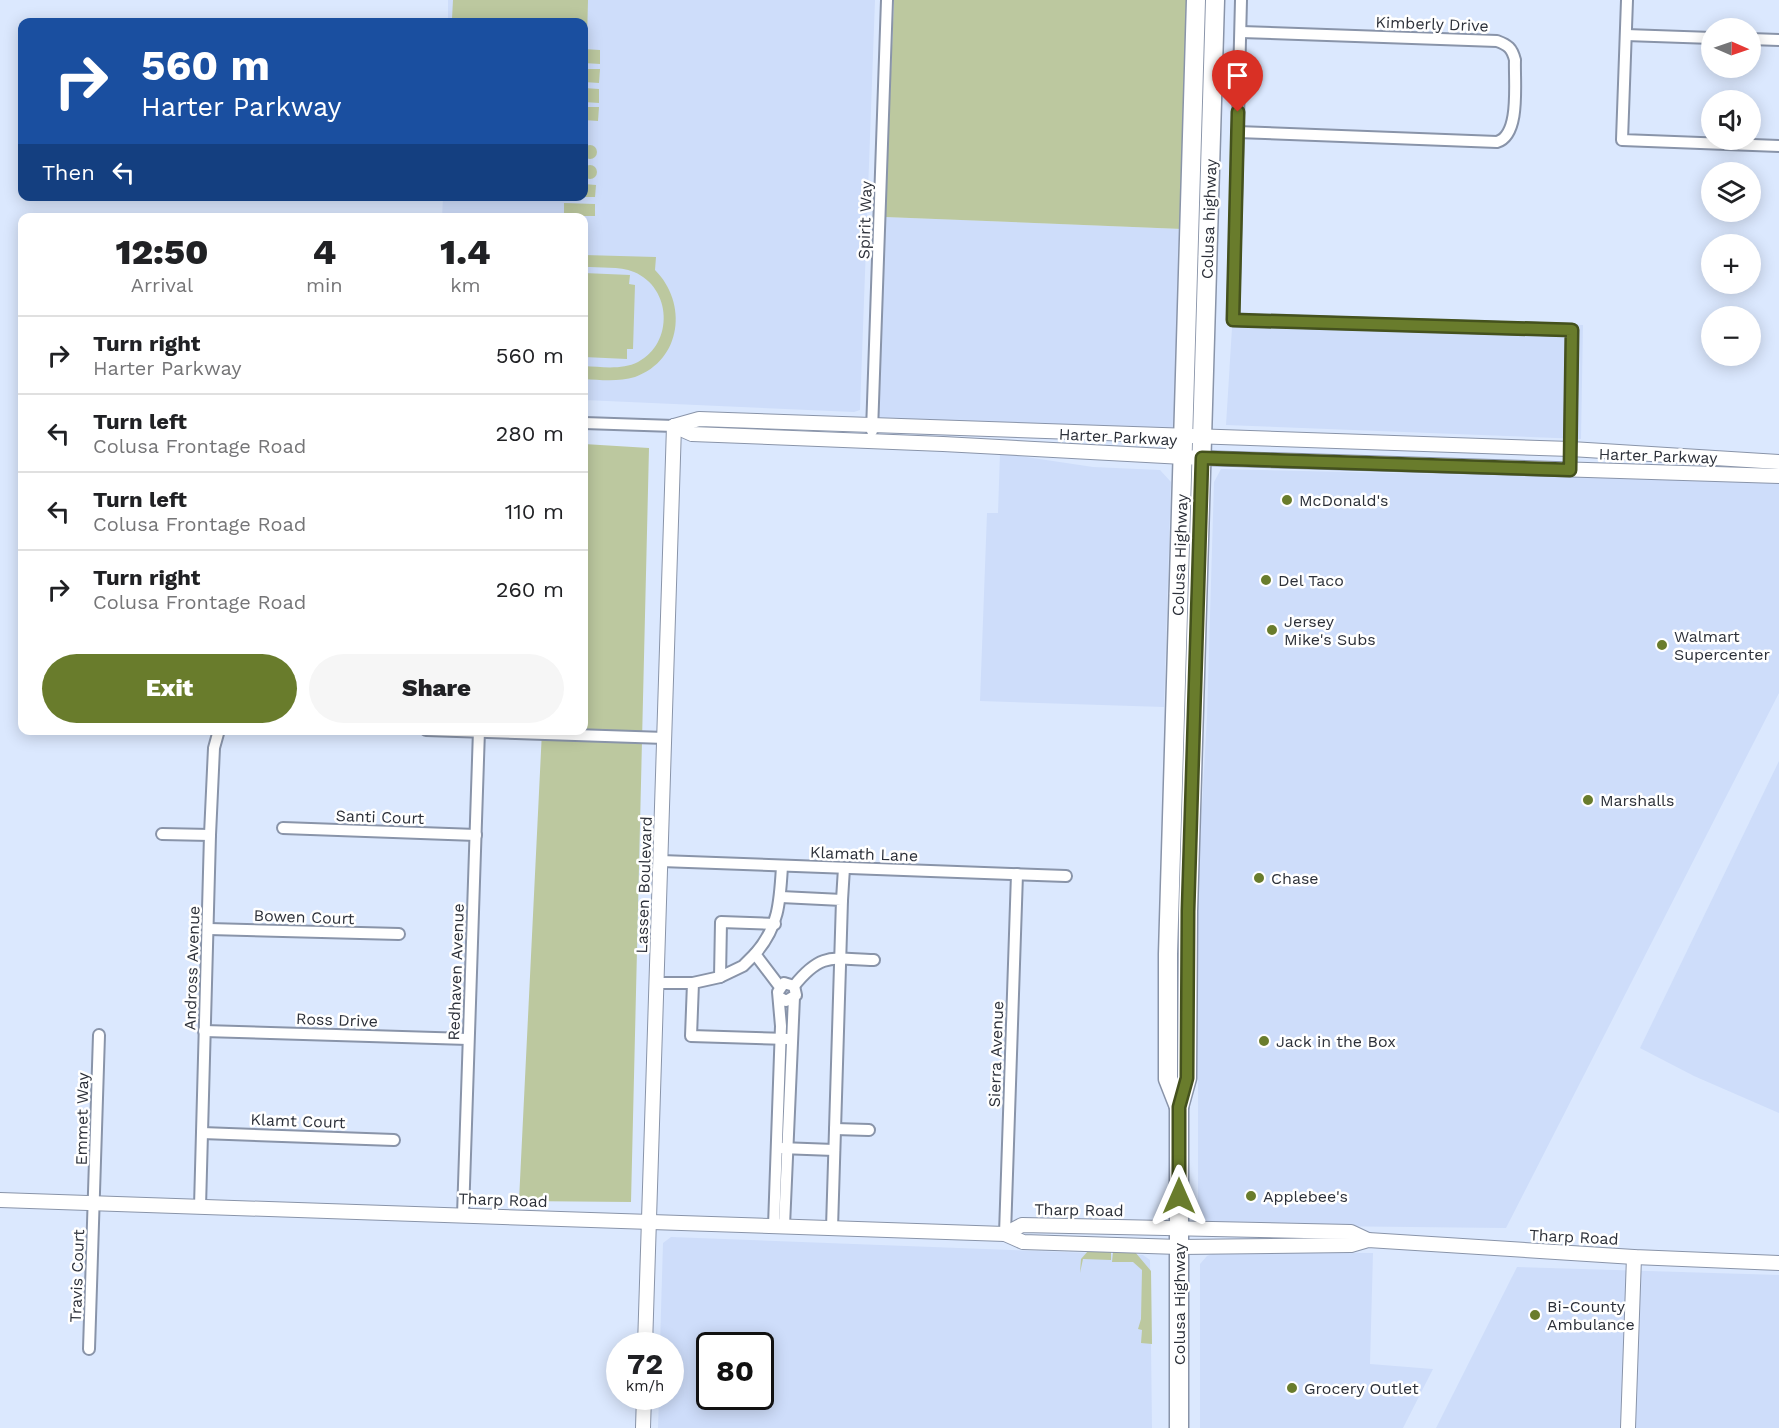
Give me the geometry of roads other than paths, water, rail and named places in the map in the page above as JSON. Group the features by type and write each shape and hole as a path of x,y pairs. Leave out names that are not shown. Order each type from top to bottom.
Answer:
{"highway":[{"name":"Colusa Highway","path":"1179,1107 1168,1079 1168,954 1196,0"},
{"name":"Colusa highway","path":"1203,438 1215,0"},
{"name":"Colusa Highway","path":"1179,1428 1179,1107 1187,1078 1188,911 1203,438"}],"street":[{"name":"Spirit Way","path":"872,441 887,0"},
{"path":"1241,0 1233,320 1572,330 1570,470"},
{"path":"1627,0 1622,140 1779,146"},
{"name":"Kimberly Drive","path":"1238,132 1497,141 1503,140 1513,127 1515,60 1513,51 1507,44 1497,41 1241,32"},
{"path":"1626,35 1701,38"},
{"path":"1761,39 1779,40"},
{"name":"Harter Parkway","path":"588,423 674,426 699,419 1570,449 1779,462"},
{"name":"Harter Parkway","path":"674,426 692,434 1183,458 1779,476"},
{"name":"Lassen Boulevard","path":"645,1332 674,426"},
{"name":"Andross Avenue","path":"200,1207 210,835 214,748 218,735"},
{"name":"Redhaven Avenue","path":"463,1215 479,735"},
{"path":"585,735 665,738"},
{"name":"Santi Court","path":"283,828 476,835"},
{"path":"162,834 210,835"},
{"name":"Klamath Lane","path":"661,861 1066,876"},
{"path":"657,983 693,983 720,977 742,966 755,954 767,940 775,924 781,897 782,866"},
{"path":"832,1228 844,868"},
{"name":"Sierra Avenue","path":"1005,1234 1017,874"},
{"path":"781,897 842,900"},
{"path":"720,977 721,922 775,924"},
{"name":"Bowen Court","path":"209,929 399,934"},
{"path":"755,954 780,992 789,1000 818,962 840,959 874,960"},
{"path":"693,983 691,1036 786,1039"},
{"path":"779,1226 786,1039 794,992 787,983 780,992 786,1039"},
{"name":"Ross Drive","path":"204,1031 468,1039"},
{"name":"Emmet Way","path":"95,1204 99,1035"},
{"path":"835,1129 869,1130"},
{"name":"Klamt Court","path":"202,1133 394,1140"},
{"path":"782,1148 834,1149"},
{"name":"Tharp Road","path":"0,1200 1005,1234 1022,1225 1179,1237 1352,1233 1368,1239 1634,1257 1779,1263"},
{"name":"Travis Court","path":"89,1349 95,1204"},
{"path":"1628,1428 1634,1257"},
{"path":"643,1428 644,1410"}],"place":[{"name":"McDonald's","path":"1287,500"},
{"name":"Del Taco","path":"1266,580"},
{"name":"Jersey Mike's Subs","path":"1272,630"},
{"name":"Walmart Supercenter","path":"1662,645"},
{"name":"Marshalls","path":"1588,800"},
{"name":"Chase","path":"1259,878"},
{"name":"Jack in the Box","path":"1264,1041"},
{"name":"Applebee's","path":"1251,1196"},
{"name":"Bi-County Ambulance","path":"1535,1315"},
{"name":"Grocery Outlet","path":"1292,1388"}]}
